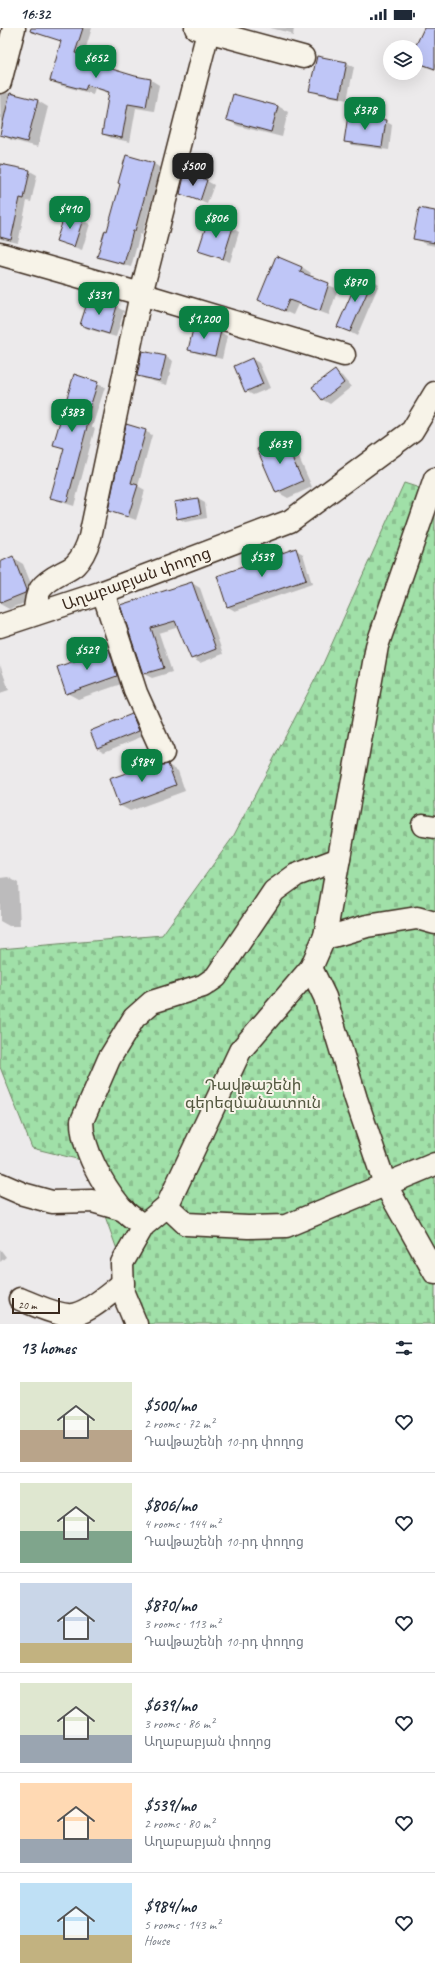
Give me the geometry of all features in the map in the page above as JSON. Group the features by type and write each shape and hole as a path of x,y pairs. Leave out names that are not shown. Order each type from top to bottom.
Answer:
{"street":[{"path":"0,82 14,28"},
{"path":"35,614 35,599 38,591 58,575 75,566 84,554 90,537 141,294 204,29 303,57"},
{"path":"0,254 141,294 344,355"},
{"name":"Աղաբաբյան փողոց","path":"0,626 103,592 290,521 412,432 435,393"},
{"path":"412,432 430,424 435,426"},
{"path":"133,1323 123,1293 122,1263 144,1226 167,1206 240,1051 311,968 325,936 377,646 435,479"},
{"path":"103,592 136,693 163,753"},
{"path":"144,1226 124,1210 104,1183 85,1143 82,1131 82,1121 112,1054 134,1018 152,1002 203,986 216,977 274,891 296,875 339,859"},
{"path":"325,936 333,936 366,926 417,918 435,923"},
{"path":"311,968 325,997 385,1184 435,1272"},
{"path":"167,1206 186,1224 248,1228 286,1226 435,1164"},
{"path":"0,1184 23,1194 52,1202 92,1201 124,1210"},
{"path":"20,1299 68,1315 78,1314 99,1302 123,1283"}],"green space":[{"name":"Դավթաշենի գերեզմանատուն","path":"404,483 435,493 435,1324 144,1324 85,1161 32,1148 0,1067 0,949 162,935 233,837 322,666"}],"building":[{"path":"31,28 83,28 75,53 94,58 92,63 135,76 151,79 146,107 128,104 122,138 102,134 109,92 87,85 85,90 50,81 61,41 30,31"},
{"path":"424,28 435,28 435,69 423,65 423,40 418,40"},
{"path":"317,56 347,62 340,97 309,91"},
{"path":"10,93 38,100 27,142 0,135"},
{"path":"233,94 278,106 271,132 226,120"},
{"path":"348,115 386,120 382,147 344,142"},
{"path":"126,155 154,163 124,264 97,257 105,230 107,231 120,184 118,183"},
{"path":"0,164 30,170 24,199 20,198 11,240 0,237"},
{"path":"185,172 207,180 200,201 180,194"},
{"path":"419,208 435,211 435,243 413,239"},
{"path":"65,214 83,219 74,247 56,241"},
{"path":"208,220 233,227 223,259 198,251"},
{"path":"276,256 302,267 300,272 329,283 320,311 289,300 284,311 258,300"},
{"path":"360,274 373,279 350,332 337,327"},
{"path":"89,297 117,306 109,334 80,325"},
{"path":"194,325 221,331 215,356 188,350"},
{"path":"142,351 166,356 160,381 137,376"},
{"path":"252,358 263,384 245,392 234,366"},
{"path":"335,370 344,383 322,400 312,387"},
{"path":"74,374 98,382 85,423 88,423 67,502 50,498 64,448 53,445"},
{"path":"126,424 146,430 131,483 138,485 128,517 108,511"},
{"path":"282,437 303,481 276,493 257,449"},
{"path":"198,498 201,514 177,519 174,502"},
{"path":"296,548 306,580 227,607 217,576"},
{"path":"13,556 26,590 25,593 0,603 0,562"},
{"path":"192,582 216,649 191,659 175,621 151,628 164,668 143,674 120,605"},
{"path":"109,649 117,676 66,694 57,667"},
{"path":"132,714 139,731 97,748 90,731"},
{"path":"155,763 161,765 168,764 176,785 119,806 109,779"}]}
